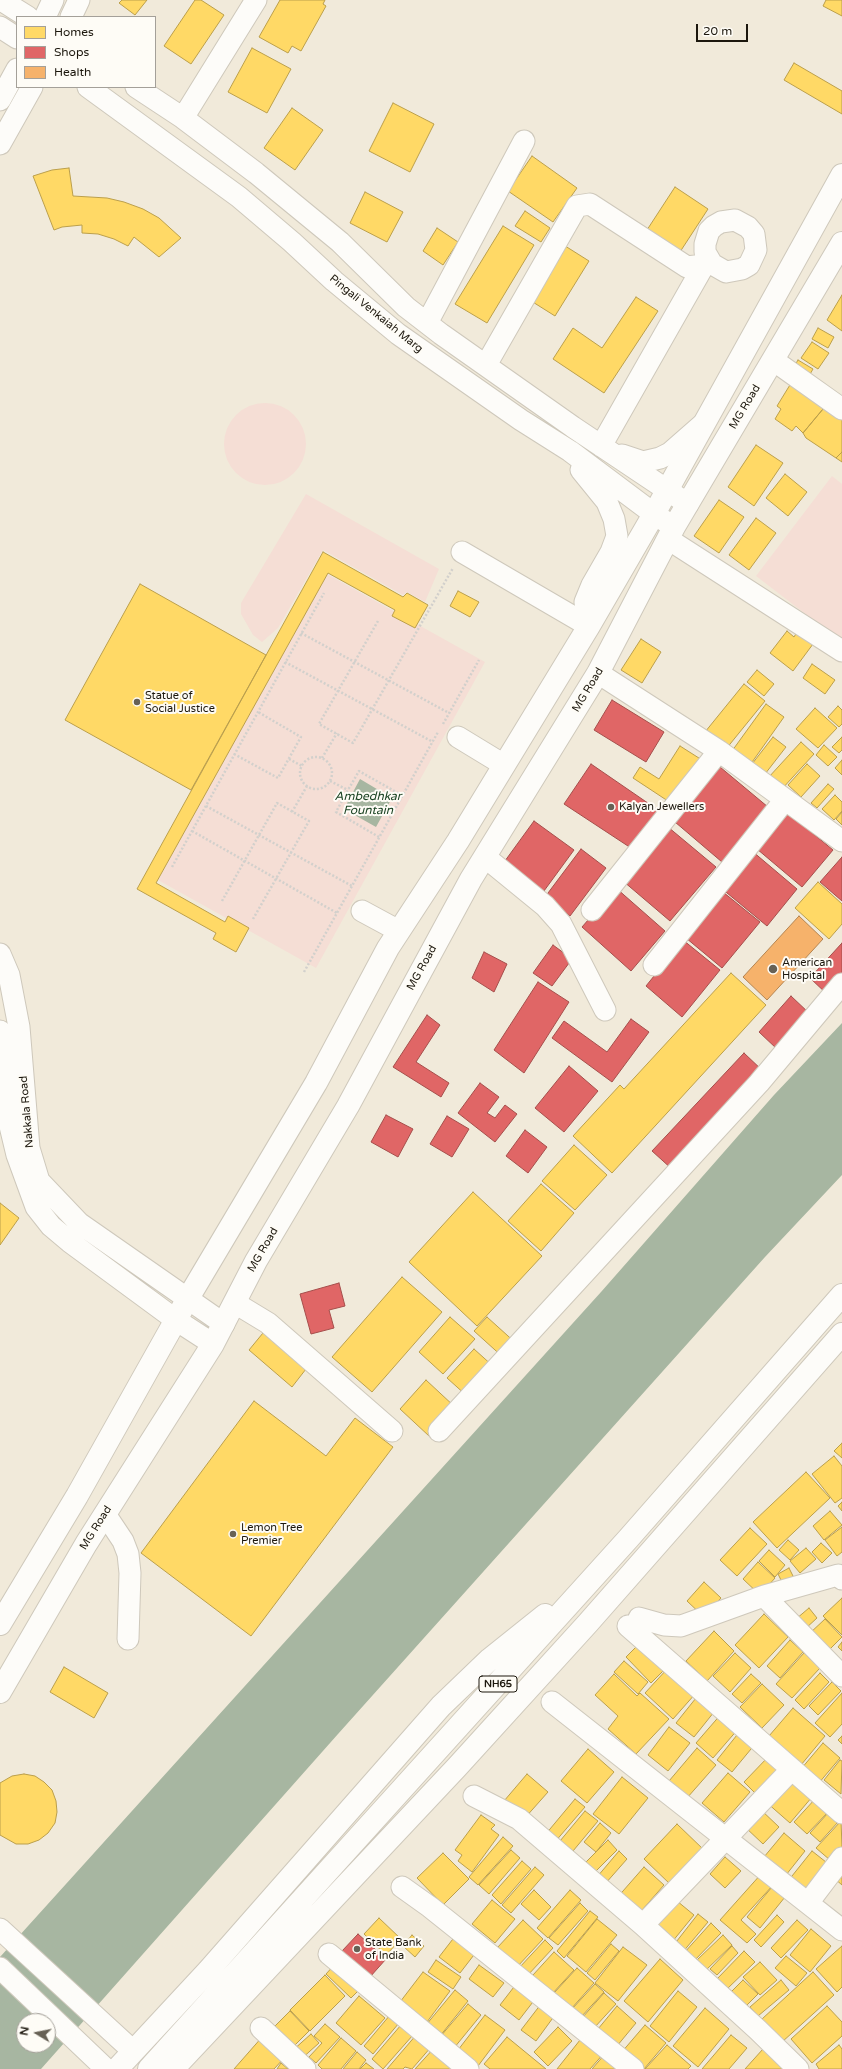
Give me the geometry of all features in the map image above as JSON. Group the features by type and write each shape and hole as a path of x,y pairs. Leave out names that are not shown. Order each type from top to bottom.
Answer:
{"main road":[{"path":"1,1620 77,1496 187,1300 316,1083 388,948 504,765 589,626 654,514 842,175"},
{"name":"MG Road","path":"0,1692 105,1514 213,1344 256,1261 348,1106 413,984 485,857 598,673 671,533 773,360 838,257"},
{"name":"NH65","path":"149,2069 628,1539 842,1295"},
{"name":"NH65","path":"173,2069 463,1762 588,1623 842,1334"},
{"path":"117,2069 208,1971 441,1706 490,1659 592,1578"}],"street":[{"path":"1,0 26,16"},
{"path":"45,16 53,0"},
{"path":"71,16 79,0"},
{"path":"183,118 256,0"},
{"path":"0,27 16,37"},
{"path":"0,100 16,71"},
{"path":"0,144 31,88"},
{"name":"Pingali Venkaiah Marg","path":"89,88 239,197 398,334 521,420 570,451 654,514 671,533 842,651"},
{"path":"138,88 183,118 256,173 340,242 374,277 427,323 604,448 688,504"},
{"path":"427,323 524,141"},
{"path":"486,365 577,206 590,204 687,268 708,265 604,448"},
{"path":"316,264 340,242"},
{"path":"773,360 842,409"},
{"path":"604,448 643,462 660,458 670,453 705,422"},
{"path":"570,451 583,473 607,502 614,519 617,536 611,552 592,584 585,602 589,626"},
{"path":"462,552 589,626"},
{"path":"598,673 719,751 842,841"},
{"path":"458,737 504,765"},
{"path":"592,910 719,751"},
{"path":"654,965 784,800"},
{"path":"485,857 545,906 561,924 605,1010"},
{"path":"362,911 399,931"},
{"name":"Nakkala Road","path":"0,954 9,975 18,1020 26,1088 30,1148 39,1181 79,1223 187,1300 224,1324"},
{"path":"439,1432 759,1083 842,984"},
{"name":"Nakkala Road","path":"0,1031 10,1126 16,1155 36,1207 51,1226 70,1242 176,1320 213,1344"},
{"path":"235,1303 268,1323 392,1430"},
{"path":"105,1514 123,1541 128,1554 130,1573 128,1639"},
{"path":"841,1575 764,1596 681,1626 633,1622 792,1769 842,1813"},
{"path":"764,1596 842,1676"},
{"path":"552,1702 842,1930"},
{"path":"643,1925 792,1769"},
{"path":"474,1796 519,1819 643,1925 798,2069"},
{"path":"808,1902 842,1858"},
{"path":"402,1887 430,1907 633,2069"},
{"path":"0,1929 133,2051"},
{"path":"329,1954 468,2069"},
{"path":"0,1968 100,2064"},
{"path":"261,2028 305,2069"}],"path":[{"path":"378,621 337,690 319,724 353,743 462,552"},
{"path":"172,867 324,593"},
{"path":"301,633 449,713"},
{"path":"304,972 479,660"},
{"path":"285,662 433,742"},
{"path":"234,754 278,778 301,737 258,712"},
{"path":"322,758 337,733"},
{"path":"310,758 322,758 329,763 332,768 330,781 321,789 311,789 300,777 302,766 310,758"},
{"path":"288,759 302,766"},
{"path":"379,837 336,812 359,771 403,796"},
{"path":"330,781 348,790"},
{"path":"292,812 307,786"},
{"path":"222,901 277,803 309,821 253,919"},
{"path":"206,806 352,886"},
{"path":"192,831 337,913"}],"shaded area":[{"path":"265,403 281,406 294,415 303,428 306,444 303,460 294,473 281,482 265,485 249,482 236,473 227,460 224,444 227,428 236,415 249,406"},
{"path":"832,476 842,484 842,642 756,576"},
{"path":"306,494 439,569 425,602 407,592 403,595 323,550 278,628 262,642 253,635 241,614 241,603"},
{"path":"327,574 485,662 316,968 158,880"}],"water":[{"name":"Ambedhkar Fountain","path":"360,779 392,798 376,827 344,809"},
{"path":"842,1023 842,1175 765,1257 338,1734 56,2052 56,2013 16,2013 16,2053 55,2053 41,2069 0,2069 0,1957 601,1292 774,1095"}],"building: Homes":[{"path":"122,0 147,0 135,15 119,3"},
{"path":"195,0 201,0 224,15 191,64 164,46"},
{"path":"280,0 325,0 323,4 326,6 301,51 292,46 288,53 259,37"},
{"path":"826,0 842,0 842,16 823,6"},
{"path":"252,48 291,69 267,113 228,92"},
{"path":"794,63 842,91 842,114 784,80"},
{"path":"393,103 434,124 410,172 369,151"},
{"path":"292,108 323,130 295,170 264,148"},
{"path":"532,156 577,188 553,222 508,191"},
{"path":"69,168 73,196 107,198 143,209 159,218 181,238 159,257 134,237 128,246 114,239 98,234 82,233 82,225 62,227 54,230 33,176 52,170"},
{"path":"675,187 708,209 678,255 645,233"},
{"path":"365,192 403,212 387,242 350,223"},
{"path":"525,211 550,228 541,242 515,226"},
{"path":"503,226 534,245 487,323 455,304"},
{"path":"437,228 458,242 443,265 423,251"},
{"path":"562,244 589,261 555,316 528,299"},
{"path":"842,295 842,331 827,320"},
{"path":"636,297 658,311 604,393 553,359 573,328 602,348"},
{"path":"818,328 834,337 828,348 812,339"},
{"path":"812,342 829,353 818,369 801,358"},
{"path":"798,360 813,369 806,381 791,372"},
{"path":"793,380 828,403 803,433 796,426 792,431 775,419 781,409 777,406"},
{"path":"828,403 842,414 842,452 836,458 806,438 803,433"},
{"path":"756,445 783,463 754,506 728,487"},
{"path":"842,452 842,462 836,458"},
{"path":"785,474 807,492 788,516 766,498"},
{"path":"719,500 744,517 719,553 694,536"},
{"path":"756,518 776,533 749,570 729,555"},
{"path":"323,552 403,597 407,593 428,605 415,628 392,616 395,610 328,573 156,883 225,922 228,916 249,928 236,952 213,939 216,933 137,889"},
{"path":"140,584 266,655 191,790 65,720"},
{"path":"458,591 479,602 470,617 450,606"},
{"path":"787,631 794,637 797,632 813,644 793,671 770,653"},
{"path":"641,639 661,652 642,683 621,670"},
{"path":"812,664 835,680 825,694 803,678"},
{"path":"757,670 774,684 764,696 747,682"},
{"path":"744,684 765,701 726,749 705,732"},
{"path":"766,704 784,717 750,765 732,751"},
{"path":"838,706 842,710 842,724 839,727 828,717"},
{"path":"815,708 837,728 818,748 796,729"},
{"path":"773,737 786,747 765,774 752,764"},
{"path":"842,737 842,750 839,753 832,747"},
{"path":"801,742 814,754 781,790 768,778"},
{"path":"824,745 837,757 828,766 816,755"},
{"path":"680,746 702,760 674,805 633,778 640,767 659,779"},
{"path":"842,760 842,775 835,768"},
{"path":"807,764 820,776 801,797 788,785"},
{"path":"828,784 834,789 817,808 811,803"},
{"path":"835,795 842,802 842,811 834,820 822,809"},
{"path":"842,812 842,825 836,819"},
{"path":"818,882 842,904 842,924 829,939 795,908"},
{"path":"731,973 766,1005 612,1173 573,1136 620,1085 624,1089"},
{"path":"574,1145 607,1175 575,1210 542,1181"},
{"path":"541,1184 574,1213 541,1251 508,1221"},
{"path":"473,1192 542,1256 477,1326 409,1262"},
{"path":"0,1203 19,1218 0,1245"},
{"path":"402,1277 442,1312 372,1392 332,1357"},
{"path":"450,1317 475,1339 443,1374 419,1352"},
{"path":"487,1317 518,1345 505,1359 474,1331"},
{"path":"263,1333 306,1369 292,1387 249,1350"},
{"path":"474,1349 494,1367 467,1396 447,1378"},
{"path":"426,1380 455,1407 429,1436 400,1409"},
{"path":"254,1401 326,1456 355,1418 393,1447 251,1636 141,1553"},
{"path":"842,1443 842,1458 834,1451"},
{"path":"834,1456 842,1466 842,1498 835,1503 812,1474"},
{"path":"806,1472 830,1498 777,1548 753,1522"},
{"path":"842,1502 842,1511 838,1506"},
{"path":"830,1511 842,1525 824,1540 813,1526"},
{"path":"842,1527 842,1552 837,1556 825,1540"},
{"path":"750,1528 767,1544 737,1576 720,1560"},
{"path":"788,1540 799,1550 790,1560 779,1550"},
{"path":"821,1543 832,1553 822,1563 812,1552"},
{"path":"806,1548 816,1559 800,1573 790,1561"},
{"path":"769,1550 785,1565 775,1577 759,1561"},
{"path":"758,1562 775,1578 760,1595 743,1579"},
{"path":"789,1568 794,1578 783,1584 778,1574"},
{"path":"704,1582 721,1598 704,1617 687,1601"},
{"path":"842,1598 842,1635 823,1616"},
{"path":"809,1608 817,1618 805,1629 796,1619"},
{"path":"764,1614 788,1637 759,1668 735,1645"},
{"path":"825,1619 842,1637 827,1652 809,1634"},
{"path":"714,1631 734,1651 707,1681 686,1661"},
{"path":"790,1640 803,1652 780,1678 767,1666"},
{"path":"642,1641 667,1667 651,1683 626,1657"},
{"path":"842,1642 842,1651 838,1647"},
{"path":"735,1653 751,1668 730,1692 713,1676"},
{"path":"804,1653 820,1668 792,1698 776,1684"},
{"path":"624,1661 648,1682 638,1694 614,1672"},
{"path":"64,1667 108,1693 94,1718 50,1692"},
{"path":"668,1668 696,1693 673,1719 645,1693"},
{"path":"820,1673 829,1682 804,1709 795,1700"},
{"path":"614,1674 637,1696 640,1693 669,1719 636,1754 608,1729 618,1716 595,1695"},
{"path":"751,1674 761,1683 742,1703 732,1694"},
{"path":"832,1682 841,1691 818,1715 809,1706"},
{"path":"762,1684 784,1705 762,1728 740,1707"},
{"path":"700,1693 718,1707 694,1737 676,1723"},
{"path":"842,1693 842,1724 830,1737 815,1723"},
{"path":"793,1708 825,1736 801,1765 769,1736"},
{"path":"722,1713 739,1728 713,1758 696,1743"},
{"path":"669,1727 690,1743 668,1771 648,1755"},
{"path":"741,1730 756,1743 732,1772 717,1760"},
{"path":"842,1736 842,1744 838,1740"},
{"path":"823,1743 840,1758 818,1784 801,1769"},
{"path":"697,1748 716,1765 687,1798 669,1781"},
{"path":"588,1749 614,1772 587,1803 561,1781"},
{"path":"769,1756 783,1770 758,1796 744,1782"},
{"path":"840,1760 842,1761 841,1794 824,1780"},
{"path":"728,1773 750,1792 724,1822 702,1803"},
{"path":"24,1774 35,1776 52,1790 56,1801 57,1812 55,1823 48,1833 39,1840 28,1844 16,1844 0,1835 0,1783 12,1776"},
{"path":"527,1774 548,1792 524,1819 504,1801"},
{"path":"622,1777 648,1798 619,1834 593,1814"},
{"path":"788,1777 812,1797 790,1823 766,1802"},
{"path":"816,1798 830,1810 807,1834 794,1822"},
{"path":"575,1799 585,1807 554,1843 545,1835"},
{"path":"760,1809 779,1827 763,1844 744,1826"},
{"path":"585,1811 598,1821 568,1857 555,1847"},
{"path":"828,1813 838,1822 820,1842 810,1833"},
{"path":"481,1815 495,1825 491,1829 499,1835 472,1872 458,1861 462,1855 455,1850"},
{"path":"841,1821 842,1847 830,1860 816,1848"},
{"path":"600,1823 611,1833 596,1852 584,1842"},
{"path":"677,1824 704,1850 671,1885 644,1859"},
{"path":"784,1833 805,1851 786,1875 764,1857"},
{"path":"503,1837 513,1846 478,1885 469,1877"},
{"path":"608,1840 617,1850 595,1872 585,1863"},
{"path":"511,1850 520,1858 489,1894 479,1885"},
{"path":"619,1851 627,1859 605,1884 597,1877"},
{"path":"812,1851 831,1866 807,1897 788,1881"},
{"path":"443,1853 469,1879 443,1905 417,1878"},
{"path":"725,1857 741,1871 725,1888 710,1874"},
{"path":"522,1861 531,1869 501,1904 492,1895"},
{"path":"535,1867 544,1875 511,1913 502,1905"},
{"path":"644,1867 664,1885 636,1917 616,1899"},
{"path":"842,1869 842,1885 834,1878"},
{"path":"762,1873 774,1884 741,1920 756,1934 747,1943 720,1920"},
{"path":"772,1887 785,1897 760,1928 747,1917"},
{"path":"534,1890 551,1907 539,1920 521,1904"},
{"path":"570,1890 581,1900 548,1938 537,1928"},
{"path":"492,1900 515,1919 495,1943 472,1924"},
{"path":"677,1901 694,1915 672,1942 655,1927"},
{"path":"580,1903 588,1911 558,1945 549,1938"},
{"path":"590,1911 598,1917 564,1958 557,1951"},
{"path":"698,1914 708,1922 682,1953 673,1946"},
{"path":"777,1915 784,1922 761,1947 754,1940"},
{"path":"379,1918 401,1939 386,1955 364,1934"},
{"path":"597,1919 617,1935 586,1972 567,1956"},
{"path":"523,1920 543,1939 517,1967 497,1948"},
{"path":"797,1920 808,1930 781,1958 771,1948"},
{"path":"711,1923 721,1933 693,1962 684,1953"},
{"path":"811,1929 831,1946 810,1972 790,1955"},
{"path":"412,1935 424,1946 415,1957 403,1946"},
{"path":"456,1935 477,1951 460,1973 439,1957"},
{"path":"723,1935 732,1945 706,1970 697,1960"},
{"path":"545,1940 553,1948 527,1976 519,1968"},
{"path":"611,1944 619,1951 595,1980 587,1973"},
{"path":"732,1946 738,1953 717,1975 710,1969"},
{"path":"842,1946 842,1987 837,1992 816,1969"},
{"path":"623,1947 647,1965 618,2001 595,1983"},
{"path":"744,1951 755,1962 727,1989 717,1979"},
{"path":"554,1952 574,1970 552,1994 533,1975"},
{"path":"786,1956 807,1973 796,1986 775,1968"},
{"path":"660,1959 683,1980 648,2022 624,2001"},
{"path":"436,1960 461,1977 453,1989 428,1972"},
{"path":"760,1962 777,1980 760,1995 743,1977"},
{"path":"336,1963 361,1988 351,1998 326,1974"},
{"path":"479,1965 504,1983 493,1997 469,1979"},
{"path":"577,1968 594,1983 571,2009 554,1993"},
{"path":"423,1972 450,1991 427,2022 400,2002"},
{"path":"813,1972 834,1995 782,2042 762,2019"},
{"path":"325,1975 345,1996 310,2031 290,2010"},
{"path":"743,1980 758,1994 743,2009 729,1994"},
{"path":"781,1980 789,1990 758,2016 750,2007"},
{"path":"517,1983 536,1998 519,2020 500,2005"},
{"path":"595,1984 604,1992 581,2017 572,2009"},
{"path":"455,1990 468,2001 440,2036 426,2025"},
{"path":"678,1991 697,2007 669,2042 650,2026"},
{"path":"604,1993 616,2004 594,2028 582,2018"},
{"path":"359,1996 385,2018 361,2045 336,2023"},
{"path":"468,2004 481,2015 454,2048 440,2037"},
{"path":"541,2004 555,2015 536,2041 521,2030"},
{"path":"617,2006 636,2023 617,2046 598,2029"},
{"path":"827,2006 842,2022 842,2036 812,2063 791,2039"},
{"path":"705,2008 729,2029 698,2067 673,2046"},
{"path":"290,2011 309,2031 292,2048 273,2028"},
{"path":"390,2015 399,2023 373,2054 364,2046"},
{"path":"485,2015 505,2030 478,2066 458,2050"},
{"path":"325,2024 340,2037 316,2063 309,2057 322,2043 314,2036"},
{"path":"401,2025 413,2035 383,2069 372,2059"},
{"path":"645,2025 666,2043 644,2069 640,2069 621,2053"},
{"path":"558,2027 572,2041 548,2066 534,2052"},
{"path":"311,2034 319,2043 300,2060 292,2051"},
{"path":"417,2034 431,2047 412,2069 405,2067 403,2069 387,2069"},
{"path":"584,2035 605,2052 590,2069 557,2069"},
{"path":"731,2035 747,2048 729,2069 702,2069"},
{"path":"263,2036 285,2057 274,2069 234,2069"},
{"path":"507,2037 546,2069 490,2069 484,2064"},
{"path":"341,2038 356,2051 341,2069 322,2069 318,2065"},
{"path":"667,2045 691,2066 688,2069 645,2069"},
{"path":"839,2045 842,2049 842,2069 819,2069 816,2064"},
{"path":"435,2047 458,2069 415,2069"},
{"path":"763,2049 787,2069 745,2069"},
{"path":"357,2052 366,2060 359,2069 343,2069"},
{"path":"605,2054 622,2069 592,2069"},
{"path":"281,2063 288,2069 277,2069"},
{"path":"366,2063 374,2069 360,2069"}],"building: Shops":[{"path":"612,700 664,732 646,762 594,730"},
{"name":"Kalyan Jewellers","path":"591,764 658,810 631,848 564,804"},
{"path":"720,767 768,807 722,862 675,822"},
{"path":"787,812 833,850 802,887 757,849"},
{"path":"534,821 574,850 541,895 502,865"},
{"path":"668,827 716,867 670,921 623,881"},
{"path":"581,849 606,868 570,916 545,897"},
{"path":"752,851 797,889 767,926 721,888"},
{"path":"842,857 842,901 820,882"},
{"path":"616,888 665,931 631,971 582,927"},
{"path":"723,892 760,922 722,968 686,938"},
{"path":"683,940 720,970 682,1017 646,986"},
{"path":"842,943 842,980 828,995 810,978"},
{"path":"553,945 572,959 552,986 533,973"},
{"path":"484,952 507,964 494,992 472,978"},
{"path":"538,982 569,1002 524,1073 494,1050"},
{"path":"791,996 810,1014 777,1049 759,1032"},
{"path":"427,1015 440,1025 416,1062 449,1083 441,1097 393,1067"},
{"path":"631,1019 649,1032 612,1082 552,1038 564,1021 607,1052"},
{"path":"744,1053 764,1072 673,1170 652,1151"},
{"path":"569,1066 598,1091 564,1132 535,1108"},
{"path":"480,1083 499,1097 487,1113 495,1118 505,1105 517,1114 495,1142 458,1113"},
{"path":"386,1115 413,1129 398,1157 371,1142"},
{"path":"447,1116 469,1129 452,1157 430,1144"},
{"path":"525,1130 547,1147 528,1173 506,1156"},
{"path":"339,1283 345,1306 329,1310 334,1328 311,1334 300,1294"},
{"path":"358,1934 386,1959 370,1977 342,1951"}],"building: Health":[{"path":"799,916 823,939 767,1000 743,977"}],"place":[{"name":"Statue of Social Justice","path":"137,702"},
{"name":"Kalyan Jewellers","path":"611,807"},
{"name":"American Hospital","path":"773,969"},
{"name":"Lemon Tree Premier","path":"233,1534"},
{"name":"State Bank of India","path":"357,1949"}]}
